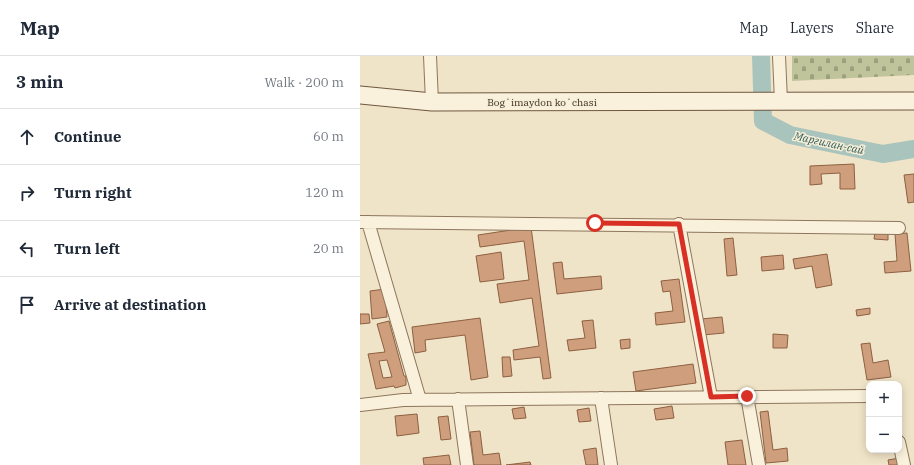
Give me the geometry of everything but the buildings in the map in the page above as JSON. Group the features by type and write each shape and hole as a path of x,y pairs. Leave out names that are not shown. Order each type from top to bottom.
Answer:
{"main road":[{"name":"Bogʻimaydon koʻchasi","path":"360,95 432,102 781,101"},
{"path":"781,101 914,101"}],"street":[{"path":"430,56 432,102"},
{"path":"779,56 781,101"},
{"path":"420,400 364,222 679,224 899,228"},
{"path":"679,224 711,397"},
{"path":"747,396 759,465"},
{"path":"360,404 458,399 866,396"},
{"path":"601,398 611,465"},
{"path":"458,399 467,465"},
{"path":"901,453 904,465"}],"green space":[{"path":"792,56 914,56 914,75 792,81"}],"waterway":[{"name":"Маргилан-сай","path":"761,56 763,121 790,135 883,154 914,149"}],"route":[{"path":"595,223 679,224 711,397 747,396"}]}
